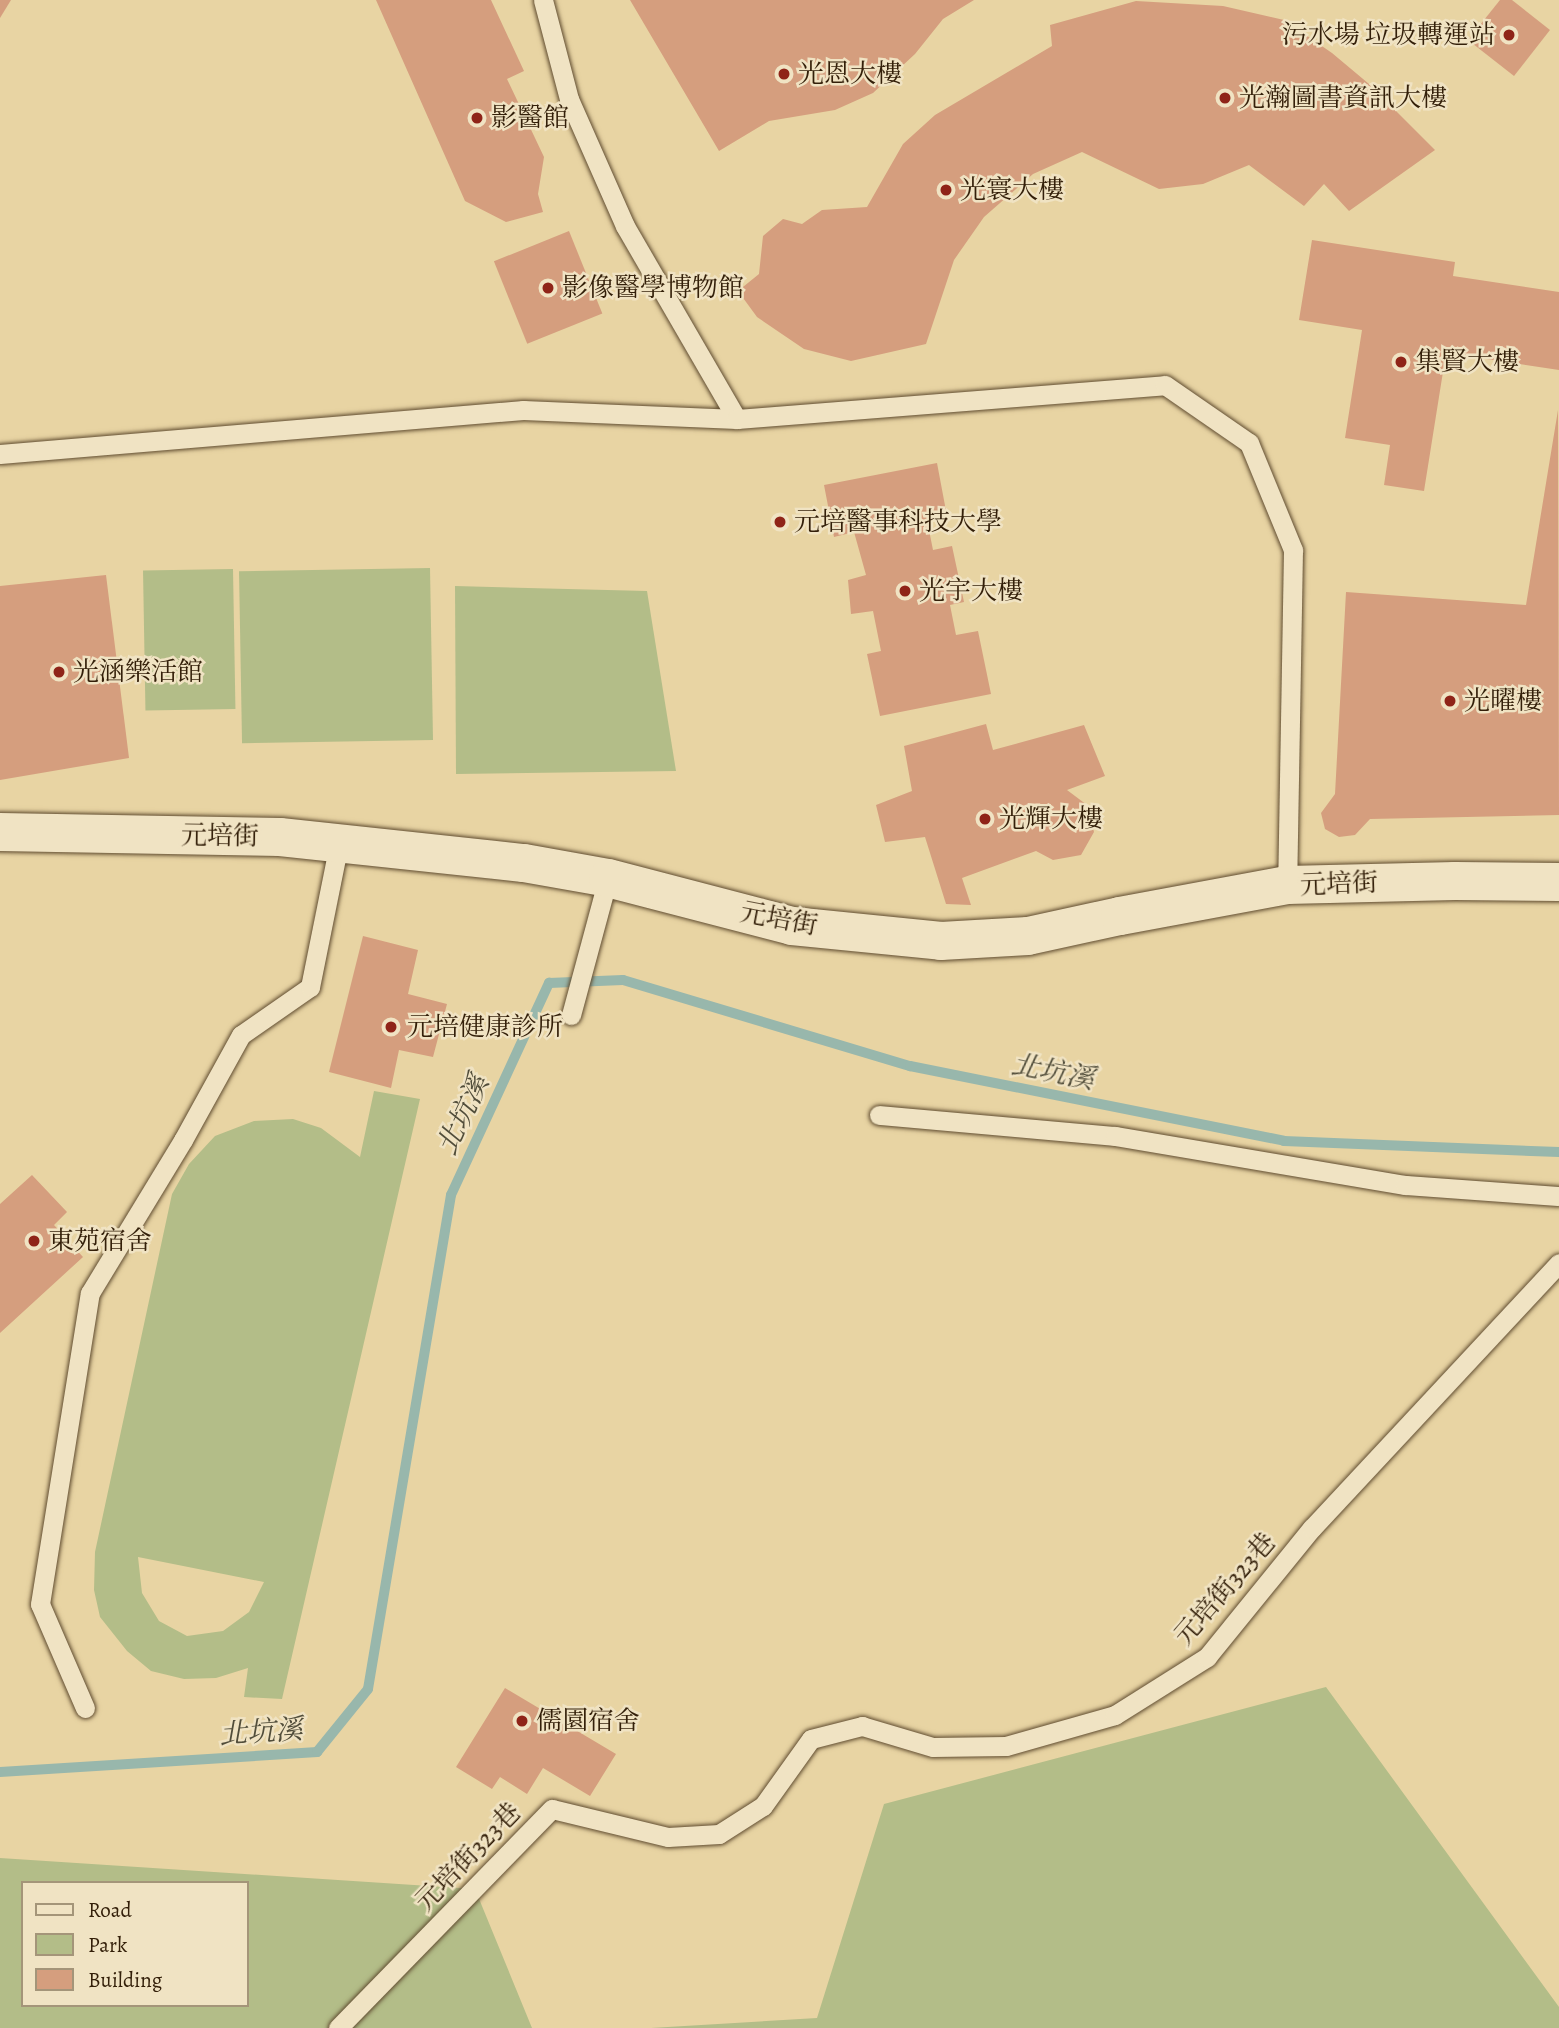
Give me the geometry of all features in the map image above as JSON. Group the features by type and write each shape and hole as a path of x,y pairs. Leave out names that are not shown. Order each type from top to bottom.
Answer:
{"street":[{"name":"元培街","path":"0,832 280,837 524,863 608,878 792,926 941,941 1028,936 1287,885 1455,881 1559,883"}],"lane":[{"path":"543,0 569,99 625,226 737,419"},
{"path":"0,454 523,410 737,419 1166,386 1249,443 1293,550 1287,885"},
{"path":"86,1708 40,1604 90,1293 183,1140 241,1035 310,987 339,843"},
{"path":"570,1015 608,878"},
{"path":"879,1115 1115,1136 1405,1185 1559,1196"},
{"name":"元培街323巷","path":"338,2028 552,1809 668,1838 719,1833 763,1806 811,1740 862,1726 933,1747 1006,1746 1115,1715 1207,1657 1312,1528 1559,1263"}],"green space":[{"path":"430,568 433,740 242,743 239,571"},
{"path":"233,569 235,709 145,711 143,571"},
{"path":"455,586 647,591 676,771 456,774"},
{"path":"374,1091 420,1099 282,1699 244,1697 248,1668 216,1678 184,1679 151,1671 127,1651 100,1617 94,1590 95,1552 172,1194 189,1164 215,1136 254,1121 293,1119 321,1128 360,1157","holes":["138,1557 264,1582 249,1612 223,1631 187,1636 159,1621 142,1593"]},
{"path":"1326,1687 1559,2007 1559,2028 651,2028 817,2018 884,1804"},
{"path":"0,1858 475,1889 532,2028 0,2028"}],"building":[{"path":"0,0 11,0 0,18"},
{"name":"影醫館","path":"376,0 491,0 524,71 507,79 544,157 538,194 543,212 506,222 465,201"},
{"name":"光恩大樓","path":"630,0 974,0 943,19 915,54 873,93 835,110 769,121 719,151"},
{"name":"污水場 垃圾轉運站","path":"1500,0 1512,0 1550,30 1514,76 1468,40"},
{"path":"1136,1 1223,6 1284,20 1332,53 1369,84 1435,150 1349,211 1324,184 1304,206 1249,165 1203,184 1159,189 1082,152 1033,174 984,217 954,260 926,344 851,361 804,349 757,317 738,291 759,274 763,236 783,219 802,224 822,210 867,207 903,144 935,115 1052,46 1050,25"},
{"name":"影像醫學博物館","path":"569,231 602,314 527,344 494,261"},
{"name":"集賢大樓","path":"1312,240 1455,262 1453,276 1559,292 1559,370 1446,353 1424,491 1384,485 1390,445 1345,438 1362,330 1299,320"},
{"name":"光曜樓","path":"1558,410 1559,815 1370,819 1355,835 1339,837 1325,829 1321,813 1335,794 1346,592 1526,605"},
{"name":"光宇大樓","path":"937,463 947,516 927,520 933,550 952,546 964,602 950,605 956,635 978,631 991,694 880,716 867,654 881,651 873,611 851,614 848,580 866,575 854,532 834,537 824,485"},
{"name":"光涵樂活館","path":"106,575 129,758 0,780 0,586"},
{"name":"光輝大樓","path":"986,724 993,750 1084,725 1105,776 1067,790 1087,805 1094,832 1081,855 1053,860 1036,851 962,878 971,905 946,904 925,837 885,842 876,805 912,791 904,746"},
{"name":"元培健康診所","path":"363,936 418,950 408,994 447,1004 433,1057 399,1050 391,1088 329,1072"},
{"name":"東苑宿舍","path":"32,1175 67,1212 54,1225 83,1257 0,1333 0,1204"},
{"name":"儒園宿舍","path":"505,1688 616,1754 590,1796 543,1768 527,1794 500,1777 492,1789 456,1767"}],"waterway":[{"name":"北坑溪","path":"0,1772 317,1752 368,1689 451,1195 549,983 623,980 910,1066 1284,1141 1559,1152"}],"place":[{"name":"污水場 垃圾轉運站","path":"1509,35"},
{"name":"光恩大樓","path":"784,74"},
{"name":"光瀚圖書資訊大樓","path":"1225,98"},
{"name":"影醫館","path":"477,118"},
{"name":"光寰大樓","path":"946,190"},
{"name":"影像醫學博物館","path":"548,288"},
{"name":"集賢大樓","path":"1401,362"},
{"name":"元培醫事科技大學","path":"780,522"},
{"name":"光宇大樓","path":"905,591"},
{"name":"光涵樂活館","path":"59,672"},
{"name":"光曜樓","path":"1450,701"},
{"name":"光輝大樓","path":"985,819"},
{"name":"元培健康診所","path":"391,1027"},
{"name":"東苑宿舍","path":"34,1241"},
{"name":"儒園宿舍","path":"522,1721"}]}
